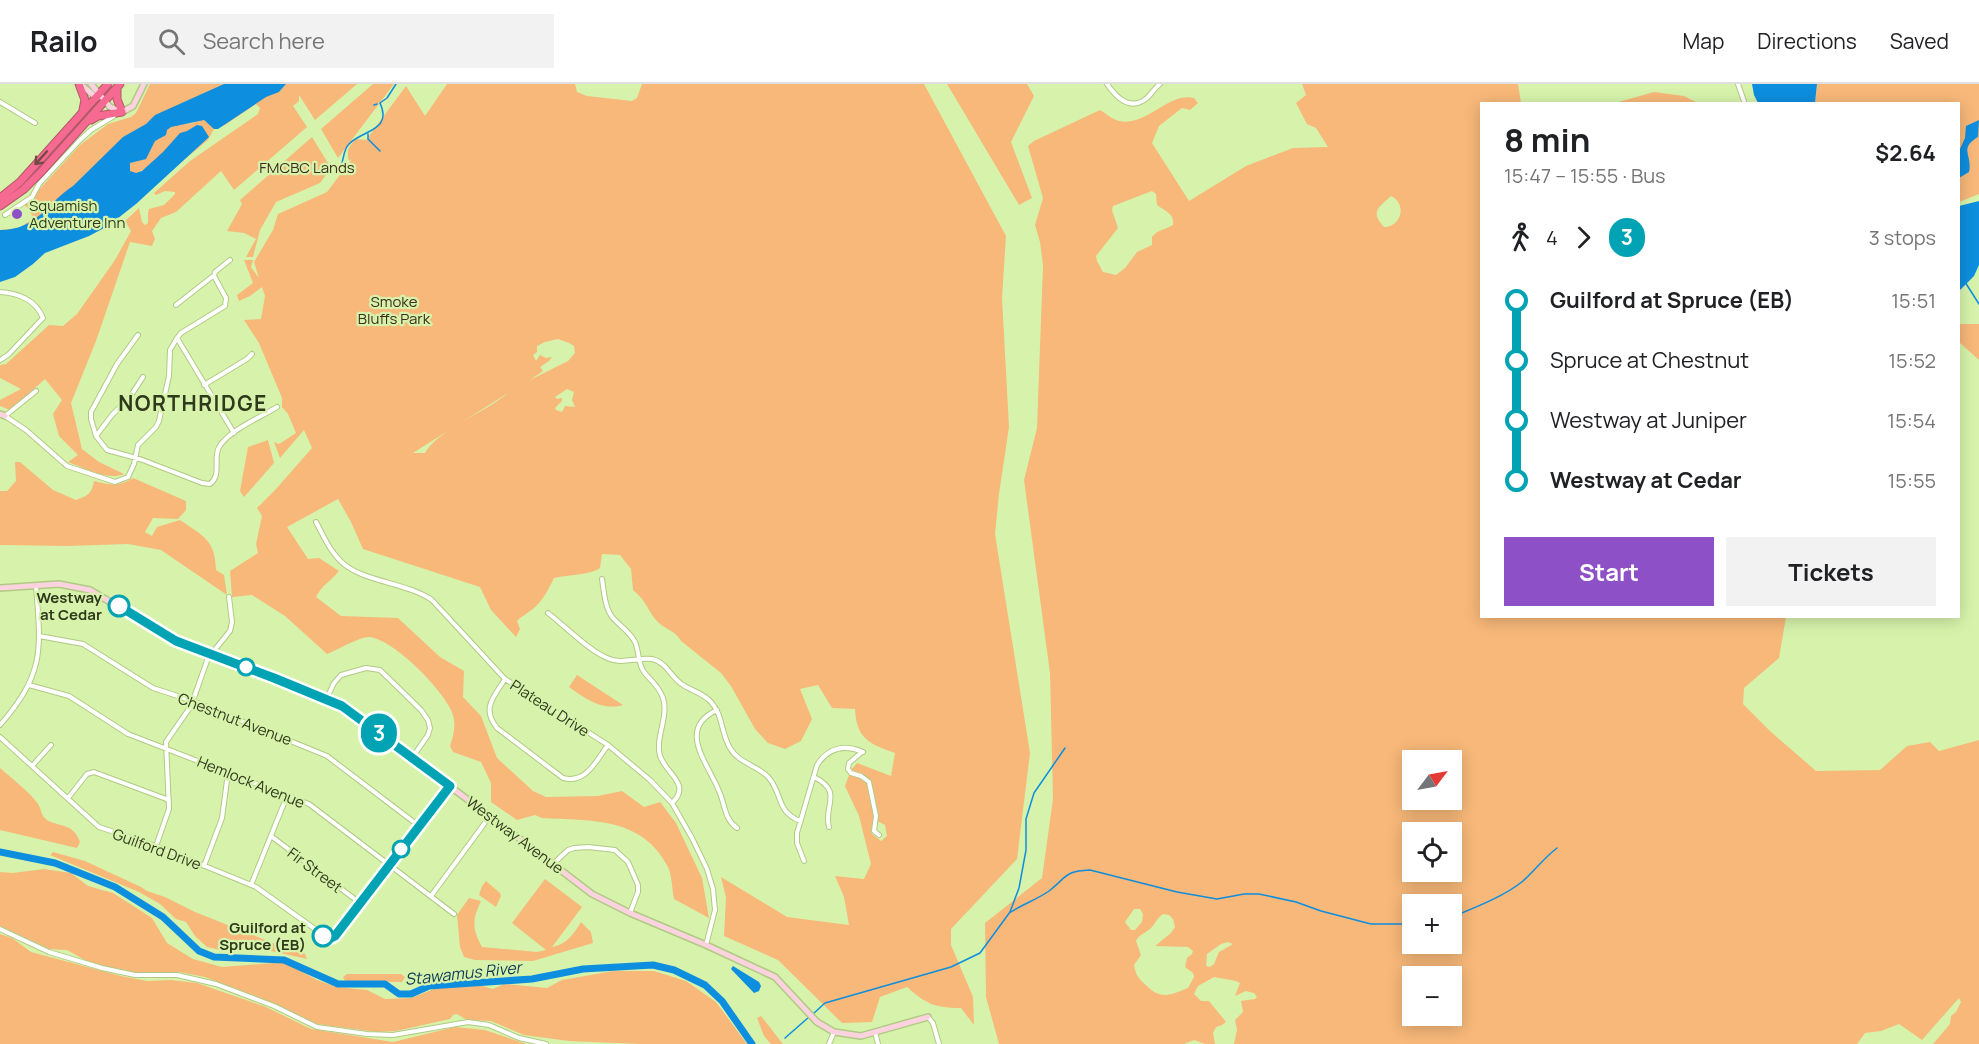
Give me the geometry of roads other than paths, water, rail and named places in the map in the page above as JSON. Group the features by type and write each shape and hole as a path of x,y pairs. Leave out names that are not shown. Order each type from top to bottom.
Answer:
{"highway":[{"path":"80,84 85,100 80,115"},
{"path":"0,198 20,182 108,84"},
{"path":"82,126 98,116 122,112 117,99 119,86"},
{"path":"0,206 24,189 119,86"}],"street":[{"path":"80,84 98,95 113,109 122,112"},
{"path":"91,84 98,95"},
{"path":"5,215 32,197 39,184 91,130 133,106 144,84"},
{"path":"1107,84 1119,99 1133,104 1145,99 1160,84"},
{"path":"1738,84 1744,102"},
{"path":"0,102 35,123"},
{"path":"176,305 214,276 215,272 230,260"},
{"path":"36,391 2,416 26,430 67,466 115,482 122,481 130,473 138,445 154,430 159,421 169,376 170,350 177,338 181,333 226,304 214,276"},
{"path":"0,292 22,296 40,310 43,318 8,355 0,360"},
{"path":"138,335 120,360 92,409 91,418 96,436 107,450 210,484 217,476 217,453 220,446 234,433 277,407"},
{"path":"177,338 234,433"},
{"path":"204,385 252,354"},
{"path":"96,436 130,397 143,377"},
{"name":"Plateau Drive","path":"316,522 334,554 350,568 418,592 437,603 505,679 608,745 651,780 672,803 696,847 713,889 715,910 706,945"},
{"path":"602,579 609,611 614,620 633,638 642,670 657,685 663,700 664,712 659,748 663,764 675,777 679,786 678,797 672,803"},
{"name":"Westway Avenue","path":"0,588 68,585 90,590 170,638 353,713 592,894 775,977 817,1022 834,1032"},
{"path":"0,725 17,705 36,668 39,636 36,586"},
{"path":"156,846 169,809 166,747 168,739 193,701 211,654 231,627 229,597"},
{"path":"548,613 605,657 622,662 649,659 660,662 678,682 701,694 717,710 732,752 739,759 765,774 773,784 783,809 791,818 800,821"},
{"name":"Chestnut Avenue","path":"39,636 83,645 153,688 193,701 327,756 419,826"},
{"path":"326,700 334,683 341,675 366,668 380,670 421,710 428,720 430,728 428,735 412,758"},
{"path":"505,679 490,703 489,714 492,722 563,778 571,780 585,775 608,745"},
{"name":"Hemlock Avenue","path":"29,685 69,696 129,734 309,804 454,914"},
{"path":"717,710 707,715 700,723 696,733 697,744 718,789 727,817 737,828"},
{"name":"Guilford Drive","path":"0,737 99,828 156,846 251,885 265,892 329,939 335,936 360,903"},
{"path":"32,766 51,745"},
{"path":"804,861 797,843 800,821 817,765 822,758 835,749 856,749 863,752 849,763 848,769 851,773 869,782 876,816 874,831 879,836"},
{"path":"68,798 87,774 94,772 169,800"},
{"path":"204,866 222,818 228,773"},
{"path":"814,777 824,783 830,791 831,800 827,819 829,827"},
{"path":"360,903 450,786"},
{"path":"251,885 287,796"},
{"path":"431,896 490,816"},
{"name":"Fir Street","path":"271,836 360,903"},
{"path":"553,864 568,850 574,848 615,850 628,862 638,885 638,892 630,913"},
{"path":"0,928 49,952 102,968 135,975 177,975 216,984 274,1006 317,1027 393,1035 468,1022 489,1025 519,1038 546,1044"},
{"path":"829,1044 834,1032 855,1036 921,1017 928,1017 933,1023 939,1044"},
{"path":"874,1032 878,1044"}],"water":[{"path":"224,84 286,84 279,92 266,97 218,129 214,129 204,120 171,127 167,130 166,135 155,141 146,159 130,163 130,171 136,173 142,171 180,133 197,125 202,126 209,137 136,204 108,226 45,253 15,277 0,282 0,230 13,229 33,221 123,137 146,124 155,115"},
{"path":"1752,84 1817,84 1815,102 1758,102"},
{"path":"1979,120 1978,137 1967,149 1969,172 1960,177 1960,149 1965,138 1966,126"},
{"path":"1979,201 1979,265 1974,276 1960,290 1960,206"},
{"path":"733,966 759,982 761,986 759,991 754,993 731,969"}],"waterway":[{"path":"342,163 349,144 379,125 383,112 380,103 387,98 396,84"},
{"path":"368,134 368,139 380,151"},
{"path":"1965,282 1979,304"},
{"path":"813,1014 825,1003 951,967 980,953 1010,912 1019,888 1026,850 1026,819 1034,793 1065,748"},
{"path":"1462,913 1516,886 1557,848"},
{"name":"Stawamus River","path":"0,852 55,863 115,887 163,917 199,951 214,957 284,960 338,984 385,984 399,994 411,994 429,986 532,979 583,969 653,965 674,970 705,985 722,1001 752,1044"},
{"path":"1011,912 1045,894 1070,873 1090,870 1177,892 1217,899 1259,894 1296,902 1371,924 1402,924"},
{"path":"785,1038 809,1017"}],"place":[{"name":"Squamish Adventure Inn","path":"17,214"},
{"name":"Westway at Cedar","path":"119,606"},
{"name":"Guilford at Spruce (EB)","path":"323,936"}],"district":[{"name":"NORTHRIDGE","path":"193,403"}],"park label":[{"name":"FMCBC Lands","path":"307,167"},
{"name":"Smoke Bluffs Park","path":"394,310"}]}
